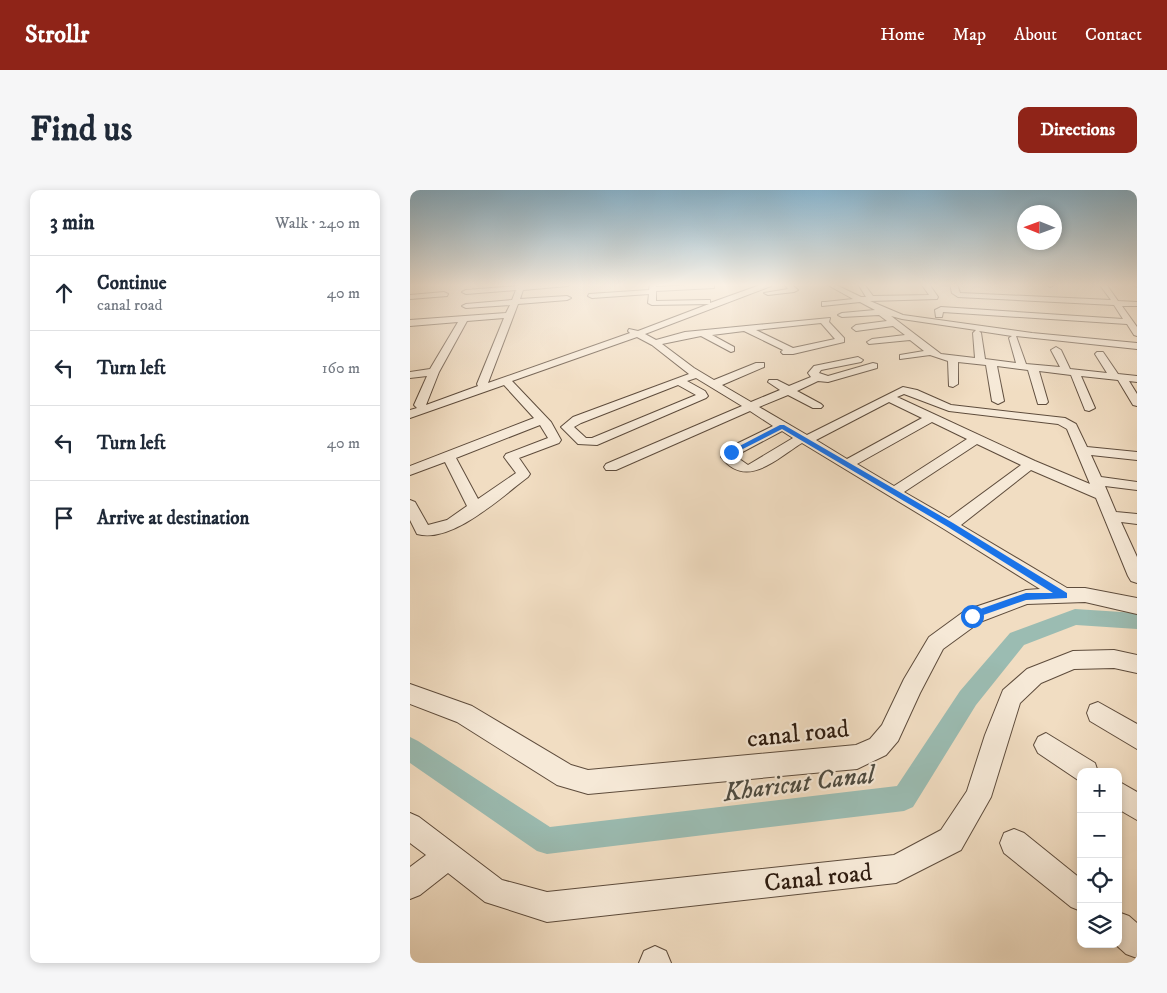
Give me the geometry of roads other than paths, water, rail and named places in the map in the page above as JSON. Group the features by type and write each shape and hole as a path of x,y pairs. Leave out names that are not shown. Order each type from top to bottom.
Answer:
{"street":[{"path":"410,323 450,320"},
{"path":"415,406 463,320"},
{"path":"484,386 508,320"},
{"path":"410,414 665,320"},
{"path":"415,406 506,381 669,320"},
{"path":"655,343 702,334 824,320"},
{"path":"745,329 789,352 842,340 825,320"},
{"path":"890,320 938,356 1137,379"},
{"path":"923,320 989,330 1137,346"},
{"path":"1054,320 1129,322 1137,333"},
{"path":"796,323 822,345"},
{"path":"856,328 894,323"},
{"path":"634,333 655,343 697,374 950,525 1064,596"},
{"path":"977,333 998,401"},
{"path":"702,334 731,349"},
{"path":"872,342 912,337"},
{"path":"1013,338 1022,367"},
{"path":"1056,350 1071,372 1089,408"},
{"path":"908,359 932,352"},
{"path":"1100,354 1137,403"},
{"path":"744,357 760,365 786,390 817,406"},
{"path":"953,359 953,384"},
{"path":"817,378 813,373 818,368 858,360"},
{"path":"714,384 760,365"},
{"path":"611,468 786,390 817,378 828,379 873,366"},
{"path":"1033,368 1042,402"},
{"path":"410,374 434,372"},
{"path":"678,381 702,396 593,442 582,441 567,427 572,422 678,381 697,374"},
{"path":"506,381 547,425 555,440 511,456"},
{"path":"782,426 731,452 728,457 742,468 750,469 804,439 904,390 949,408 1061,422 1072,427 1110,516 1133,559 1137,576"},
{"path":"888,398 1030,464 1099,488 1137,486"},
{"path":"848,464 930,418"},
{"path":"410,471 541,420"},
{"path":"410,505 419,526 423,530 442,529 453,524 522,474 521,469 498,437"},
{"path":"894,492 976,439"},
{"path":"1082,450 1137,456"},
{"path":"450,457 475,507"},
{"path":"950,525 1030,464"},
{"path":"1110,516 1137,519"},
{"name":"canal road","path":"410,694 464,714 566,776 588,782 857,757 878,747 890,733 912,686 936,643 972,616 1026,597 1085,595 1137,606"},
{"name":"Canal road","path":"410,826 495,892 547,907 896,870 951,840 978,797 1011,697 1034,676 1073,660 1114,659 1137,664"},
{"path":"1098,712 1137,737"},
{"path":"1046,745 1080,768"},
{"path":"1122,797 1137,807"},
{"path":"1014,843 1077,894"},
{"path":"410,885 448,856"},
{"path":"1122,930 1137,942"}],"waterway":[{"name":"Kharicut Canal","path":"410,749 547,841 904,798 968,698 1017,639 1075,617 1137,621"}]}
